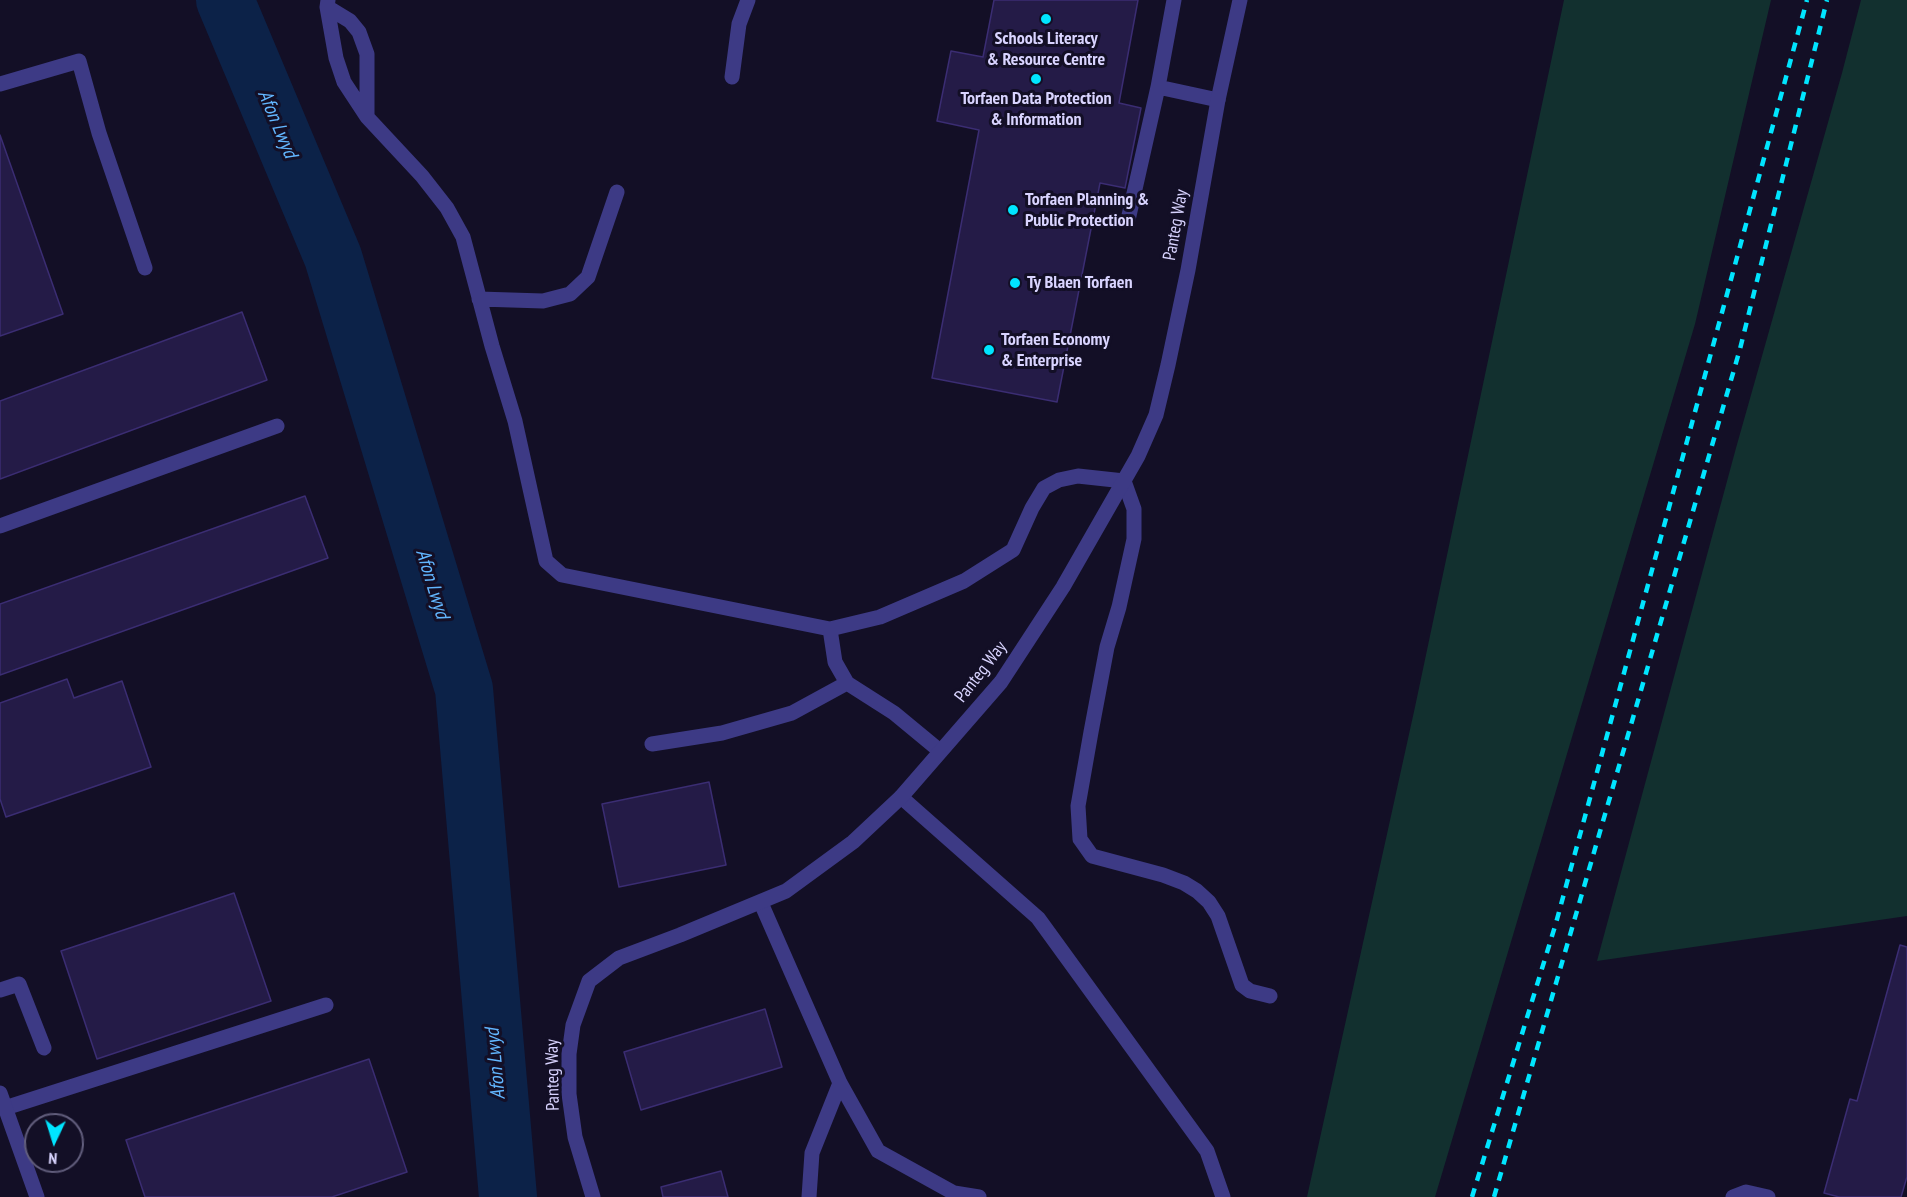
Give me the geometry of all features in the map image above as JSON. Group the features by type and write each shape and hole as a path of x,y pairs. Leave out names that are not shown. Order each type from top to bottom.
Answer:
{"street":[{"path":"732,77 739,24 748,0"},
{"path":"1128,220 1158,87 1174,0"},
{"name":"Panteg Way","path":"593,1197 575,1137 569,1094 569,1054 573,1024 589,981 619,958 761,903 786,891 853,842 901,797 1001,682 1063,587 1138,456 1156,415 1168,365 1188,270 1218,100 1240,0"},
{"path":"327,4 336,58 344,82 367,117 422,176 447,208 463,237 515,421 546,561 562,575 830,629 880,617 964,581 1013,550 1032,508 1044,489 1059,480 1078,476 1124,481 1134,509 1134,539 1119,607 1107,647 1091,732 1078,806 1080,839 1092,856 1163,875 1197,891 1209,902 1218,916 1242,985 1250,991 1270,996"},
{"path":"327,4 350,21 359,32 368,54 367,117"},
{"path":"0,84 79,61 99,133 145,268"},
{"path":"1158,87 1218,100"},
{"path":"479,299 543,301 570,294 588,277 617,192"},
{"path":"0,525 277,426"},
{"path":"830,629 835,662 847,683 894,713 940,752"},
{"path":"652,744 722,733 792,713 847,683"},
{"path":"901,797 1038,918 1207,1151 1223,1197"},
{"path":"761,903 840,1083 878,1151 954,1193 979,1197"},
{"path":"0,990 19,984 44,1048"},
{"path":"5,1108 326,1005"},
{"path":"809,1197 812,1153 840,1083"},
{"path":"0,1093 37,1197"},
{"path":"1733,1197 1746,1192 1768,1197"}],"green space":[{"path":"1564,0 1771,0 1695,324 1435,1197 1307,1197 1415,707"},
{"path":"1861,0 1907,0 1907,916 1597,961 1736,448"}],"building":[{"name":"Ty Blaen Torfaen","path":"994,0 1138,0 1119,103 1141,108 1125,188 1100,183 1057,402 932,378 979,130 937,121 951,51 983,57"},
{"path":"0,135 63,314 0,336"},
{"path":"242,312 267,380 0,479 0,401"},
{"path":"305,496 328,558 0,675 0,604"},
{"path":"67,679 74,698 122,681 151,767 6,817 0,799 0,703"},
{"path":"709,782 726,865 619,887 602,804"},
{"path":"234,893 271,1001 97,1059 61,951"},
{"path":"1900,945 1907,947 1907,1177 1901,1197 1839,1197 1824,1193 1850,1099 1857,1101"},
{"path":"765,1009 782,1067 641,1110 624,1052"},
{"path":"369,1059 407,1172 332,1197 145,1197 126,1140"},
{"path":"721,1171 728,1197 663,1197 661,1187"}],"waterway":[{"name":"Afon Lwyd","path":"225,0 333,257 464,689 508,1197"}],"railway":[{"path":"1472,1197 1556,923 1807,0"},
{"path":"1494,1197 1740,349 1827,0"}],"place":[{"name":"Schools Literacy & Resource Centre","path":"1046,19"},
{"name":"Torfaen Data Protection & Information","path":"1036,79"},
{"name":"Torfaen Planning & Public Protection","path":"1013,210"},
{"name":"Ty Blaen Torfaen","path":"1015,283"},
{"name":"Torfaen Economy & Enterprise","path":"989,350"}]}
